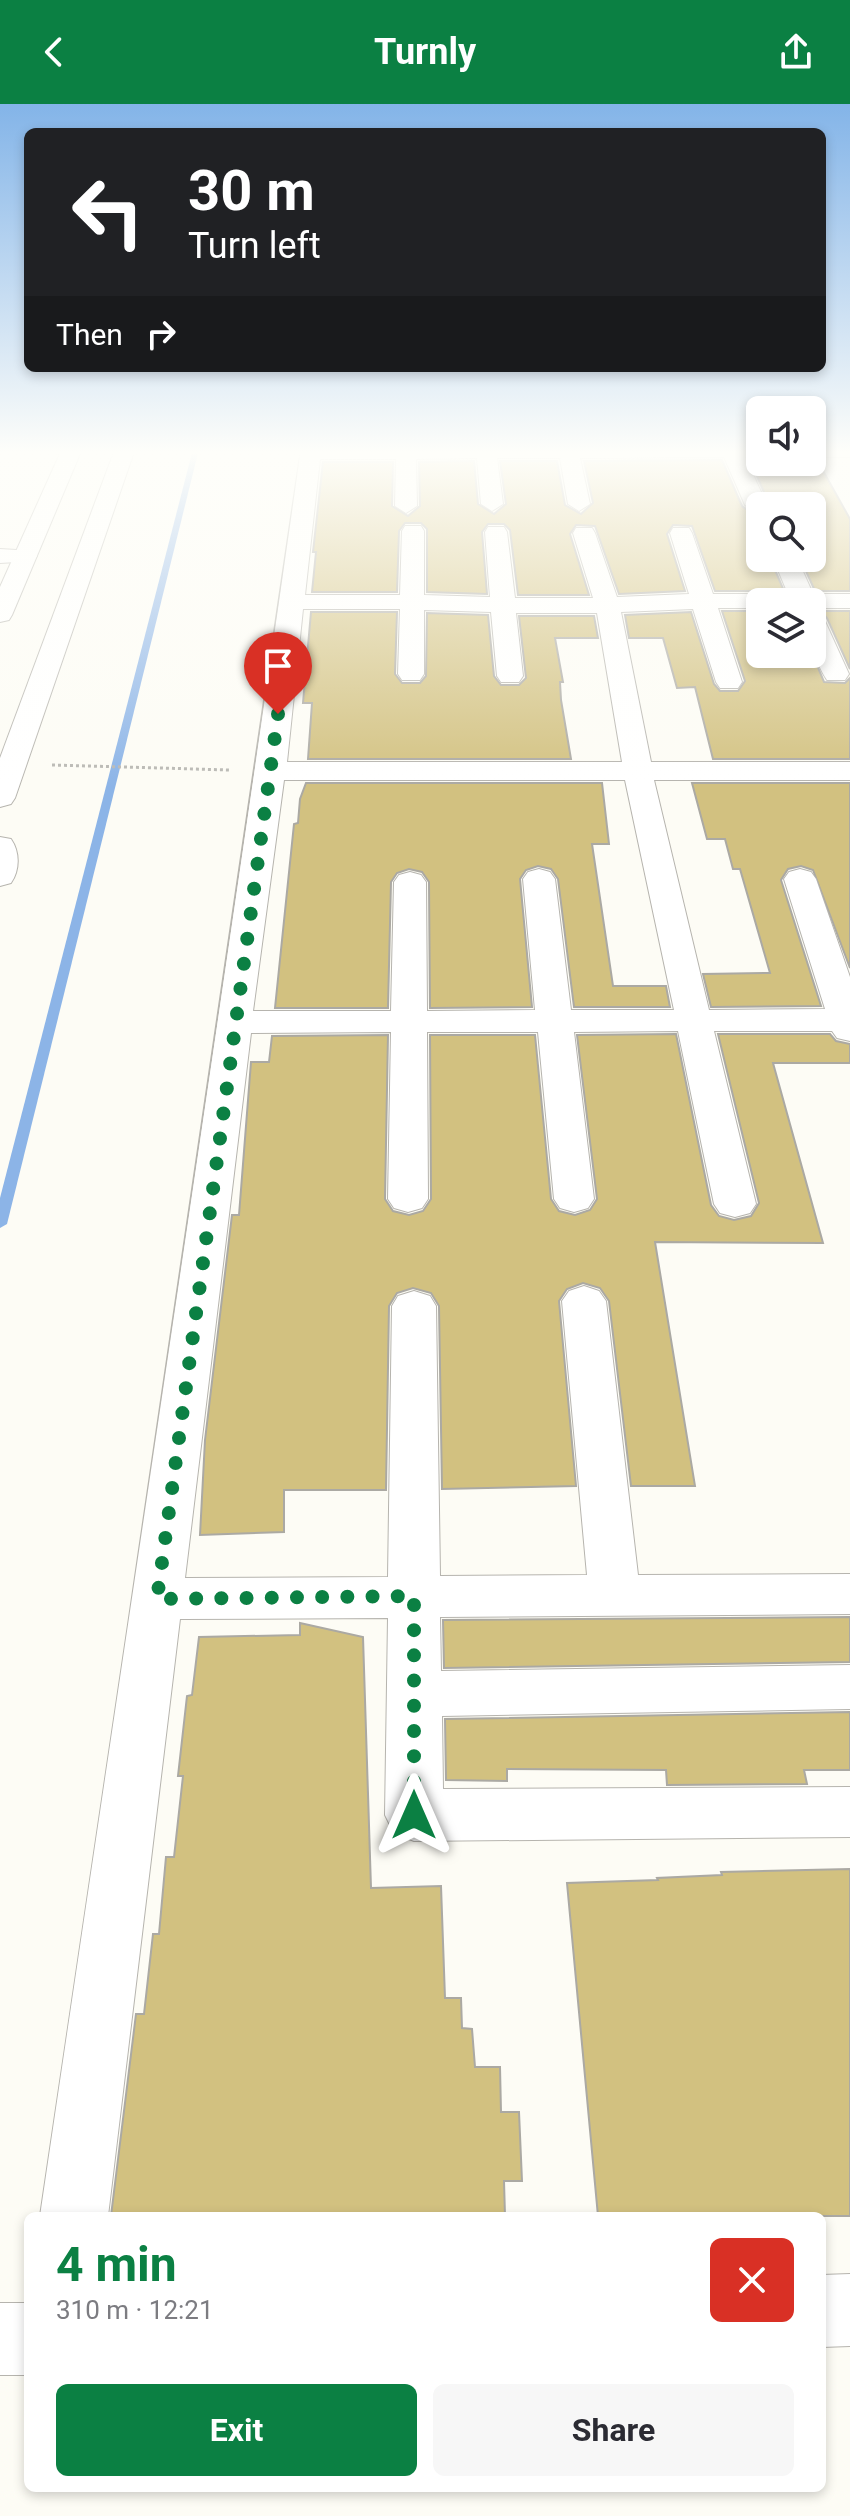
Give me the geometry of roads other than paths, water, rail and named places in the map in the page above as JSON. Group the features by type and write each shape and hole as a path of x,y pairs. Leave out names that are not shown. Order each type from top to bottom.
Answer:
{"street":[{"path":"3,603 22,562"},
{"path":"0,798 85,562"},
{"path":"75,2212 234,1022 271,771 296,562"},
{"path":"411,674 413,562"},
{"path":"498,562 510,676"},
{"path":"595,562 608,607 638,772 735,1204"},
{"path":"690,562 729,682"},
{"path":"291,602 608,607 746,601"},
{"path":"826,602 850,601"},
{"path":"826,651 836,674"},
{"path":"271,771 850,771"},
{"path":"0,846 0,876"},
{"path":"539,879 574,1199"},
{"path":"234,1022 849,1023 800,879"},
{"path":"408,1199 410,882"},
{"path":"584,1301 615,1596"},
{"path":"414,1306 414,1815 850,1812"},
{"path":"157,1599 850,1594"},
{"path":"414,1694 850,1687"},
{"path":"826,2311 850,2310"},
{"path":"0,2339 24,2339"}],"waterway":[{"path":"0,1224 168,562"}]}
